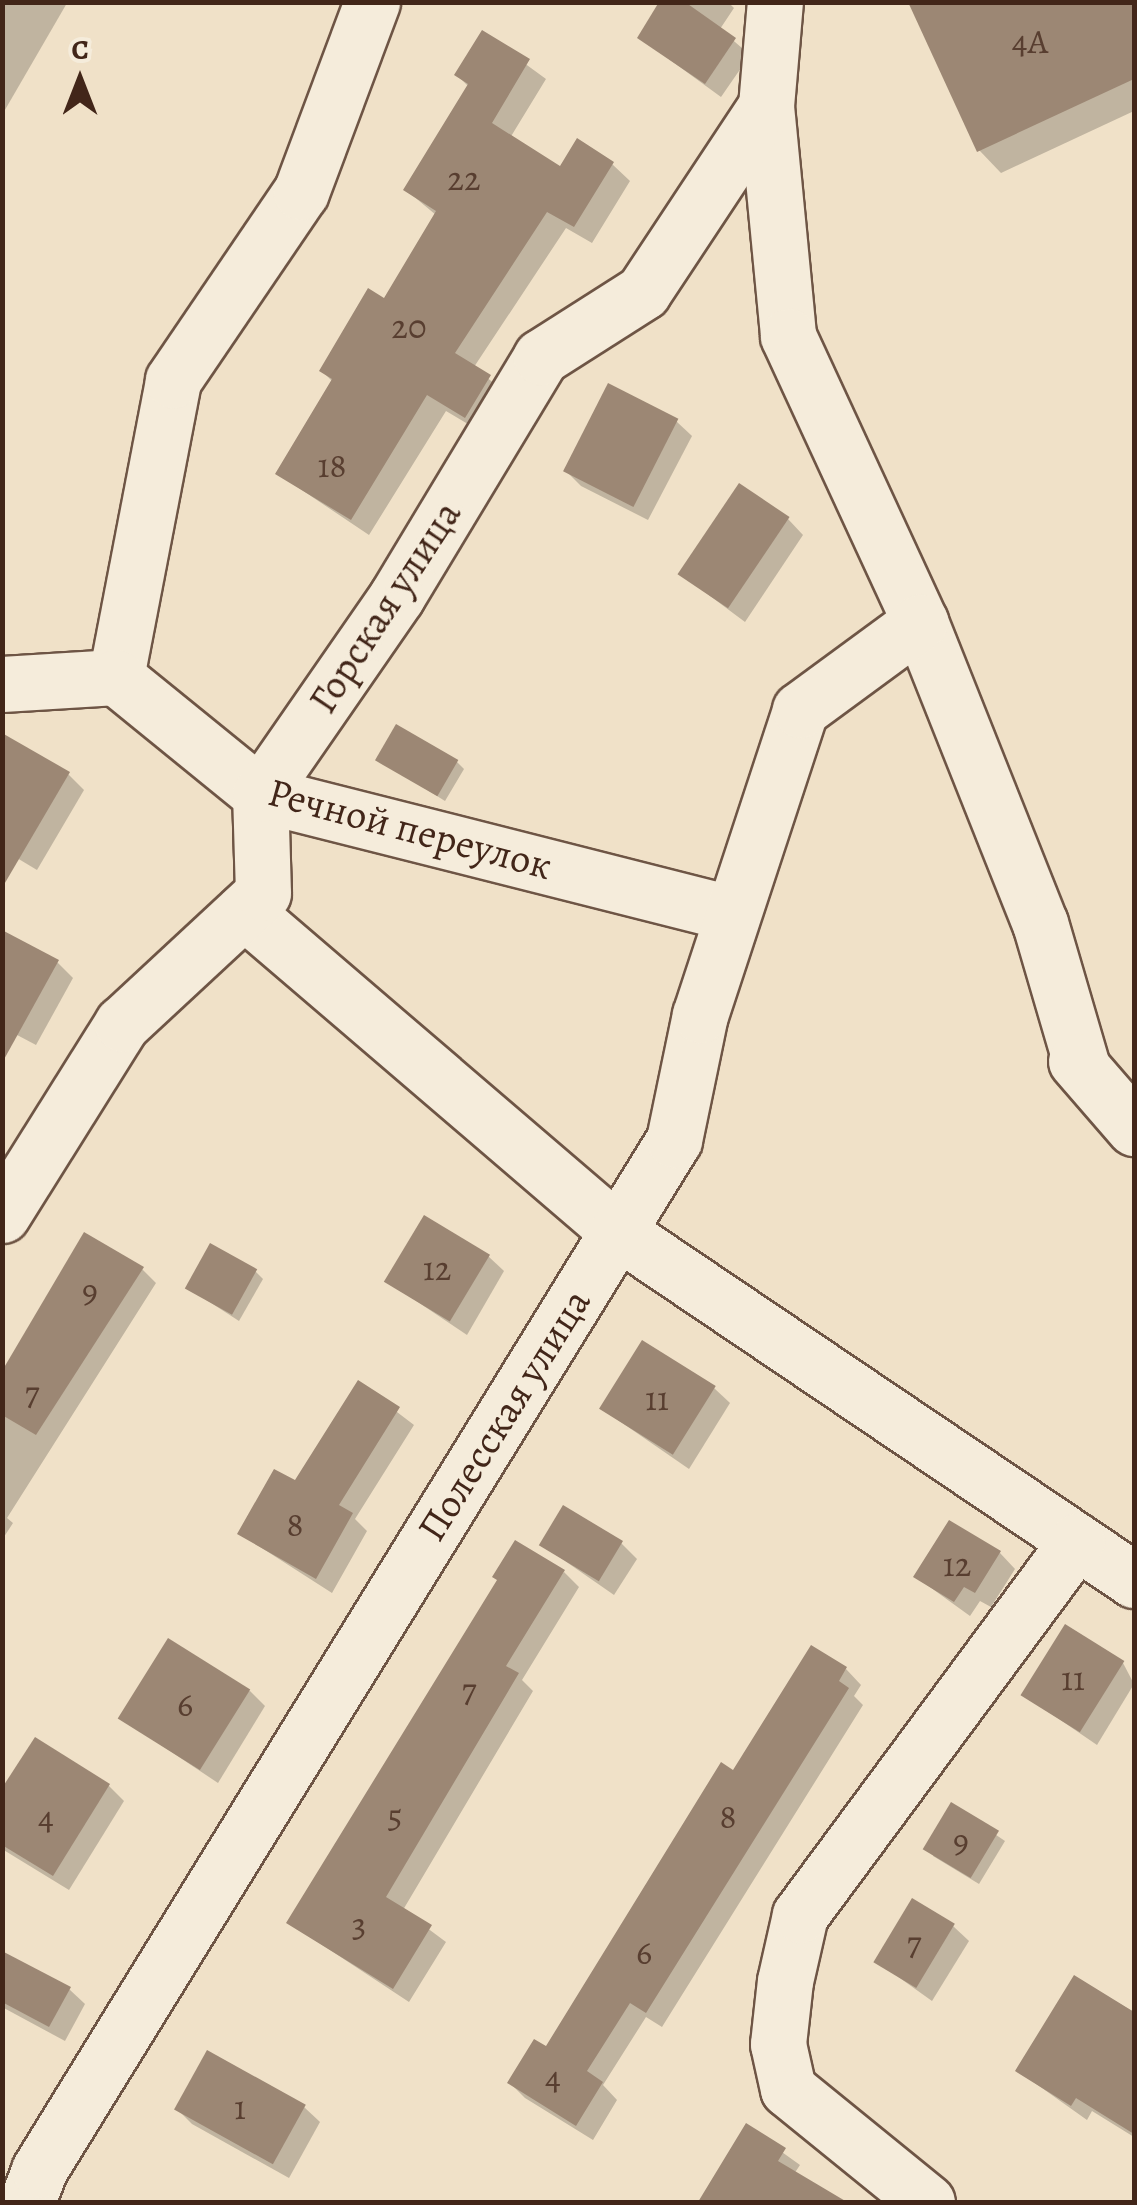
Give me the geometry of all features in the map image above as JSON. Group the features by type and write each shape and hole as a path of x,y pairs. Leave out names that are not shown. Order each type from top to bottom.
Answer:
{"street":[{"path":"2,684 116,677 173,380 301,192 372,2"},
{"name":"Горская улица","path":"260,794 397,596 541,356 643,292 766,106 775,2"},
{"path":"766,106 788,336 920,622 1040,923 1078,1062 1134,1128"},
{"name":"Полесская улица","path":"27,2202 40,2170 674,1140 700,1015 800,710 920,622"},
{"name":"Речной переулок","path":"116,677 260,794 731,912"},
{"path":"2,1215 122,1024 263,893 260,794"},
{"path":"244,911 618,1232 1134,1580"},
{"path":"927,2202 788,2089 778,2044 796,1932 800,1915 1077,1541"}],"building":[{"path":"659,2 685,2 736,38 705,84 637,38"},
{"path":"908,2 1134,2 1134,79 977,152"},
{"path":"482,30 530,59 492,123 560,166 577,138 614,162 574,227 547,212 455,353 491,375 465,418 427,395 351,520 275,474 332,379 319,371 368,288 384,298 436,211 403,190 468,84 454,75"},
{"path":"608,383 678,419 633,507 563,471"},
{"path":"739,483 790,517 728,608 677,574"},
{"path":"396,724 458,760 437,796 375,760"},
{"path":"2,733 70,772 2,888"},
{"path":"2,930 59,960 2,1063"},
{"path":"424,1215 490,1255 450,1322 384,1282"},
{"path":"84,1232 144,1267 36,1435 2,1415 2,1371"},
{"path":"210,1243 257,1269 232,1315 185,1288"},
{"path":"642,1340 716,1386 673,1455 599,1409"},
{"path":"358,1380 400,1407 339,1505 353,1513 316,1579 237,1534 274,1469 295,1480"},
{"path":"563,1505 623,1541 599,1581 539,1545"},
{"path":"949,1520 1001,1551 975,1593 964,1587 954,1602 913,1577"},
{"path":"515,1540 565,1570 506,1666 519,1673 386,1897 432,1925 393,1989 286,1923 497,1580 492,1577"},
{"path":"1065,1624 1124,1661 1080,1732 1020,1695"},
{"path":"168,1638 250,1689 200,1770 118,1719"},
{"path":"811,1645 847,1667 839,1681 849,1688 646,2013 630,2003 587,2071 603,2082 576,2126 507,2083 534,2039 546,2046 721,1762 733,1770"},
{"path":"35,1737 110,1784 53,1876 2,1845 2,1788"},
{"path":"951,1802 999,1831 971,1878 923,1849"},
{"path":"912,1898 955,1924 916,1988 873,1962"},
{"path":"2,1951 71,1987 49,2027 2,2002"},
{"path":"1074,1975 1134,2012 1134,2134 1076,2098 1071,2106 1015,2071"},
{"path":"207,2050 306,2105 273,2164 174,2109"},
{"path":"746,2123 786,2148 778,2161 847,2202 698,2202"}]}
